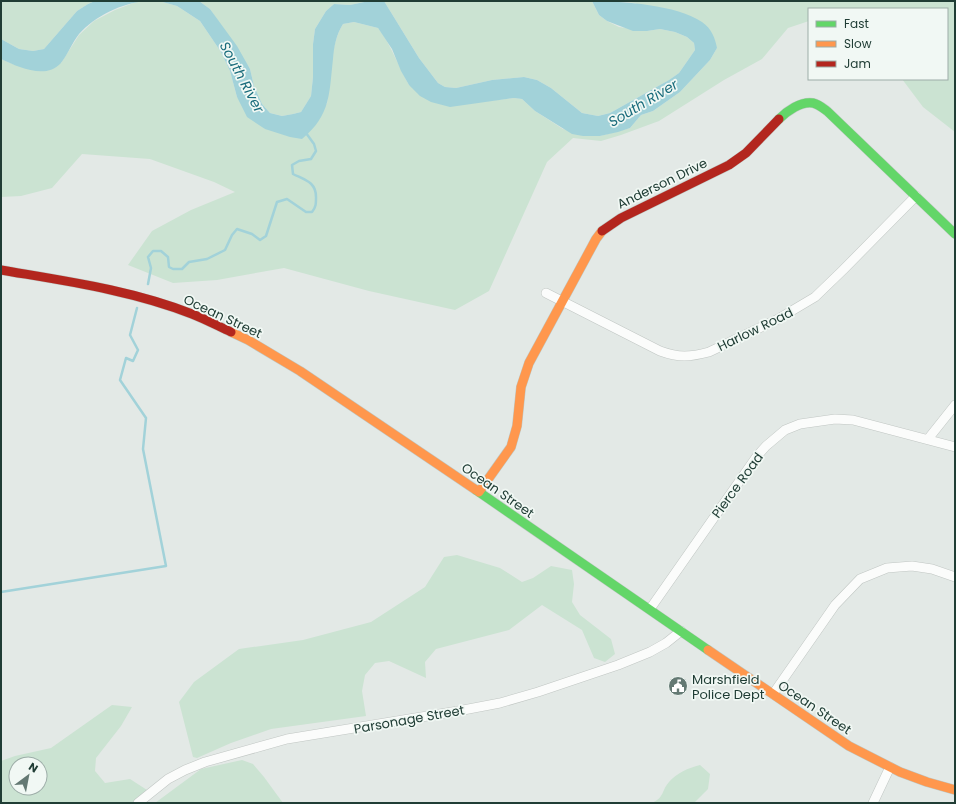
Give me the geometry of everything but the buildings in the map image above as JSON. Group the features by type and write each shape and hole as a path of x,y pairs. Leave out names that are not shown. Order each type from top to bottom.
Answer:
{"main road":[{"name":"Anderson Drive","path":"479,492 514,441 518,426 519,397 529,363 563,302 590,247 604,229 621,218 729,165 746,153 786,112 803,104 812,103 827,111 955,234"},
{"name":"Ocean Street","path":"1,270 90,285 136,296 192,314 230,331 300,371 849,746 870,758 933,785 955,790"}],"street":[{"name":"Harlow Road","path":"546,293 653,348 670,355 678,357 698,355 709,352 778,319 815,297 916,196"},
{"path":"928,440 955,405"},
{"name":"Pierce Road","path":"650,609 757,456 766,446 786,430 800,424 815,421 844,419 955,447"},
{"path":"773,694 835,604 860,579 887,568 912,566 932,569 955,577"},
{"name":"Parsonage Street","path":"138,803 168,779 205,762 287,739 500,703 618,665 650,652 666,643 681,631"},
{"path":"873,803 890,767"}],"green space":[{"path":"1,1 95,1 77,11 44,49 33,51 19,49 1,39"},
{"path":"159,1 177,6 200,21 221,52 230,71 237,97 265,129 327,104 331,63 335,42 343,24 354,22 378,28 387,42 409,85 478,102 514,98 522,99 535,111 563,129 600,136 630,128 641,115 653,111 680,92 710,60 717,48 635,3 616,1 955,1 955,132 923,107 903,80 948,80 948,8 808,8 808,21 788,28 762,59 724,80 659,121 601,141 573,138 547,162 489,291 455,310 369,291 284,268 217,280 173,283 128,265 152,231 191,210 235,192 214,182 150,159 82,154 52,188 21,196 1,197 1,59 15,65 61,63 79,35 94,21 115,10 136,2"},
{"path":"199,1 369,1 350,5 334,4 326,11 315,29 311,96 301,112 282,116 270,113 262,104 254,86 250,69 210,9"},
{"path":"384,1 592,1 599,15 619,27 647,31 660,29 675,32 687,37 694,43 695,50 679,73 669,80 610,113 598,116 582,113 551,88 537,80 524,77 492,80 456,88 445,87 438,83 419,58"},
{"path":"457,555 500,568 522,582 533,578 551,566 572,570 574,584 572,602 580,615 611,639 615,654 605,662 594,658 582,630 542,605 509,630 436,649 425,662 426,678 389,661 375,663 365,675 362,691 366,716 271,729 231,743 197,758 193,757 179,702 194,682 239,649 303,640 371,622 425,587 444,557"},
{"path":"112,705 132,707 121,726 96,758 95,771 105,783 130,779 147,790 132,803 1,803 1,761 8,758 8,796 48,796 48,756 15,756 51,748"},
{"path":"242,760 253,764 283,803 155,803 201,769"},
{"path":"700,765 710,774 708,789 694,803 652,803 661,796 669,782 679,773"}],"water":[{"path":"95,1 146,1 128,4 118,8 101,16 85,27 74,41 61,63 48,71 24,68 1,59 1,39 19,49 33,51 44,49 77,11"},
{"name":"South River","path":"159,1 199,1 210,9 237,46 250,69 254,86 262,104 270,113 282,116 301,112 311,96 315,29 326,11 334,4 350,5 369,1 384,1 419,58 438,83 445,87 456,88 492,80 524,77 537,80 551,88 582,113 598,116 610,113 669,80 679,73 695,50 694,43 687,37 675,32 660,29 633,31 607,21 599,15 592,1 649,5 691,16 702,22 711,31 717,48 710,60 680,92 653,111 641,115 630,128 600,136 583,136 572,134 535,111 522,99 514,98 450,107 431,102 420,96 409,85 401,71 392,49 378,28 354,22 343,24 337,37 333,55 331,83 327,103 319,121 302,139 290,137 265,129 247,117 237,97 230,71 221,52 200,21 177,6"}],"waterway":[{"path":"148,284 151,268 148,257 153,251 161,251 168,257 169,267 173,269 182,269 189,262 207,259 225,250 232,235 237,229 252,234 260,240 266,236 277,202 287,199 306,212 312,212 316,204 316,192 309,182 293,174 292,165 299,161 311,159 316,151 314,144 306,133"},
{"path":"1,592 166,566 143,449 146,418 120,380 126,358 133,361 138,350 130,335 137,308"}],"traffic: fast":[{"path":"779,119 799,105 808,103 817,104 827,111 955,234"},
{"path":"476,490 708,650"}],"traffic: slow":[{"path":"479,492 511,447 517,426 521,387 529,363 596,239 602,231"},
{"path":"231,332 248,340 300,371 476,490"},
{"path":"708,650 849,746 900,772 955,790"}],"traffic: jam":[{"path":"602,231 621,218 729,165 746,153 779,119"},
{"path":"1,270 122,292 192,314 231,332"}],"place":[{"name":"Marshfield Police Dept","path":"678,686"}]}
